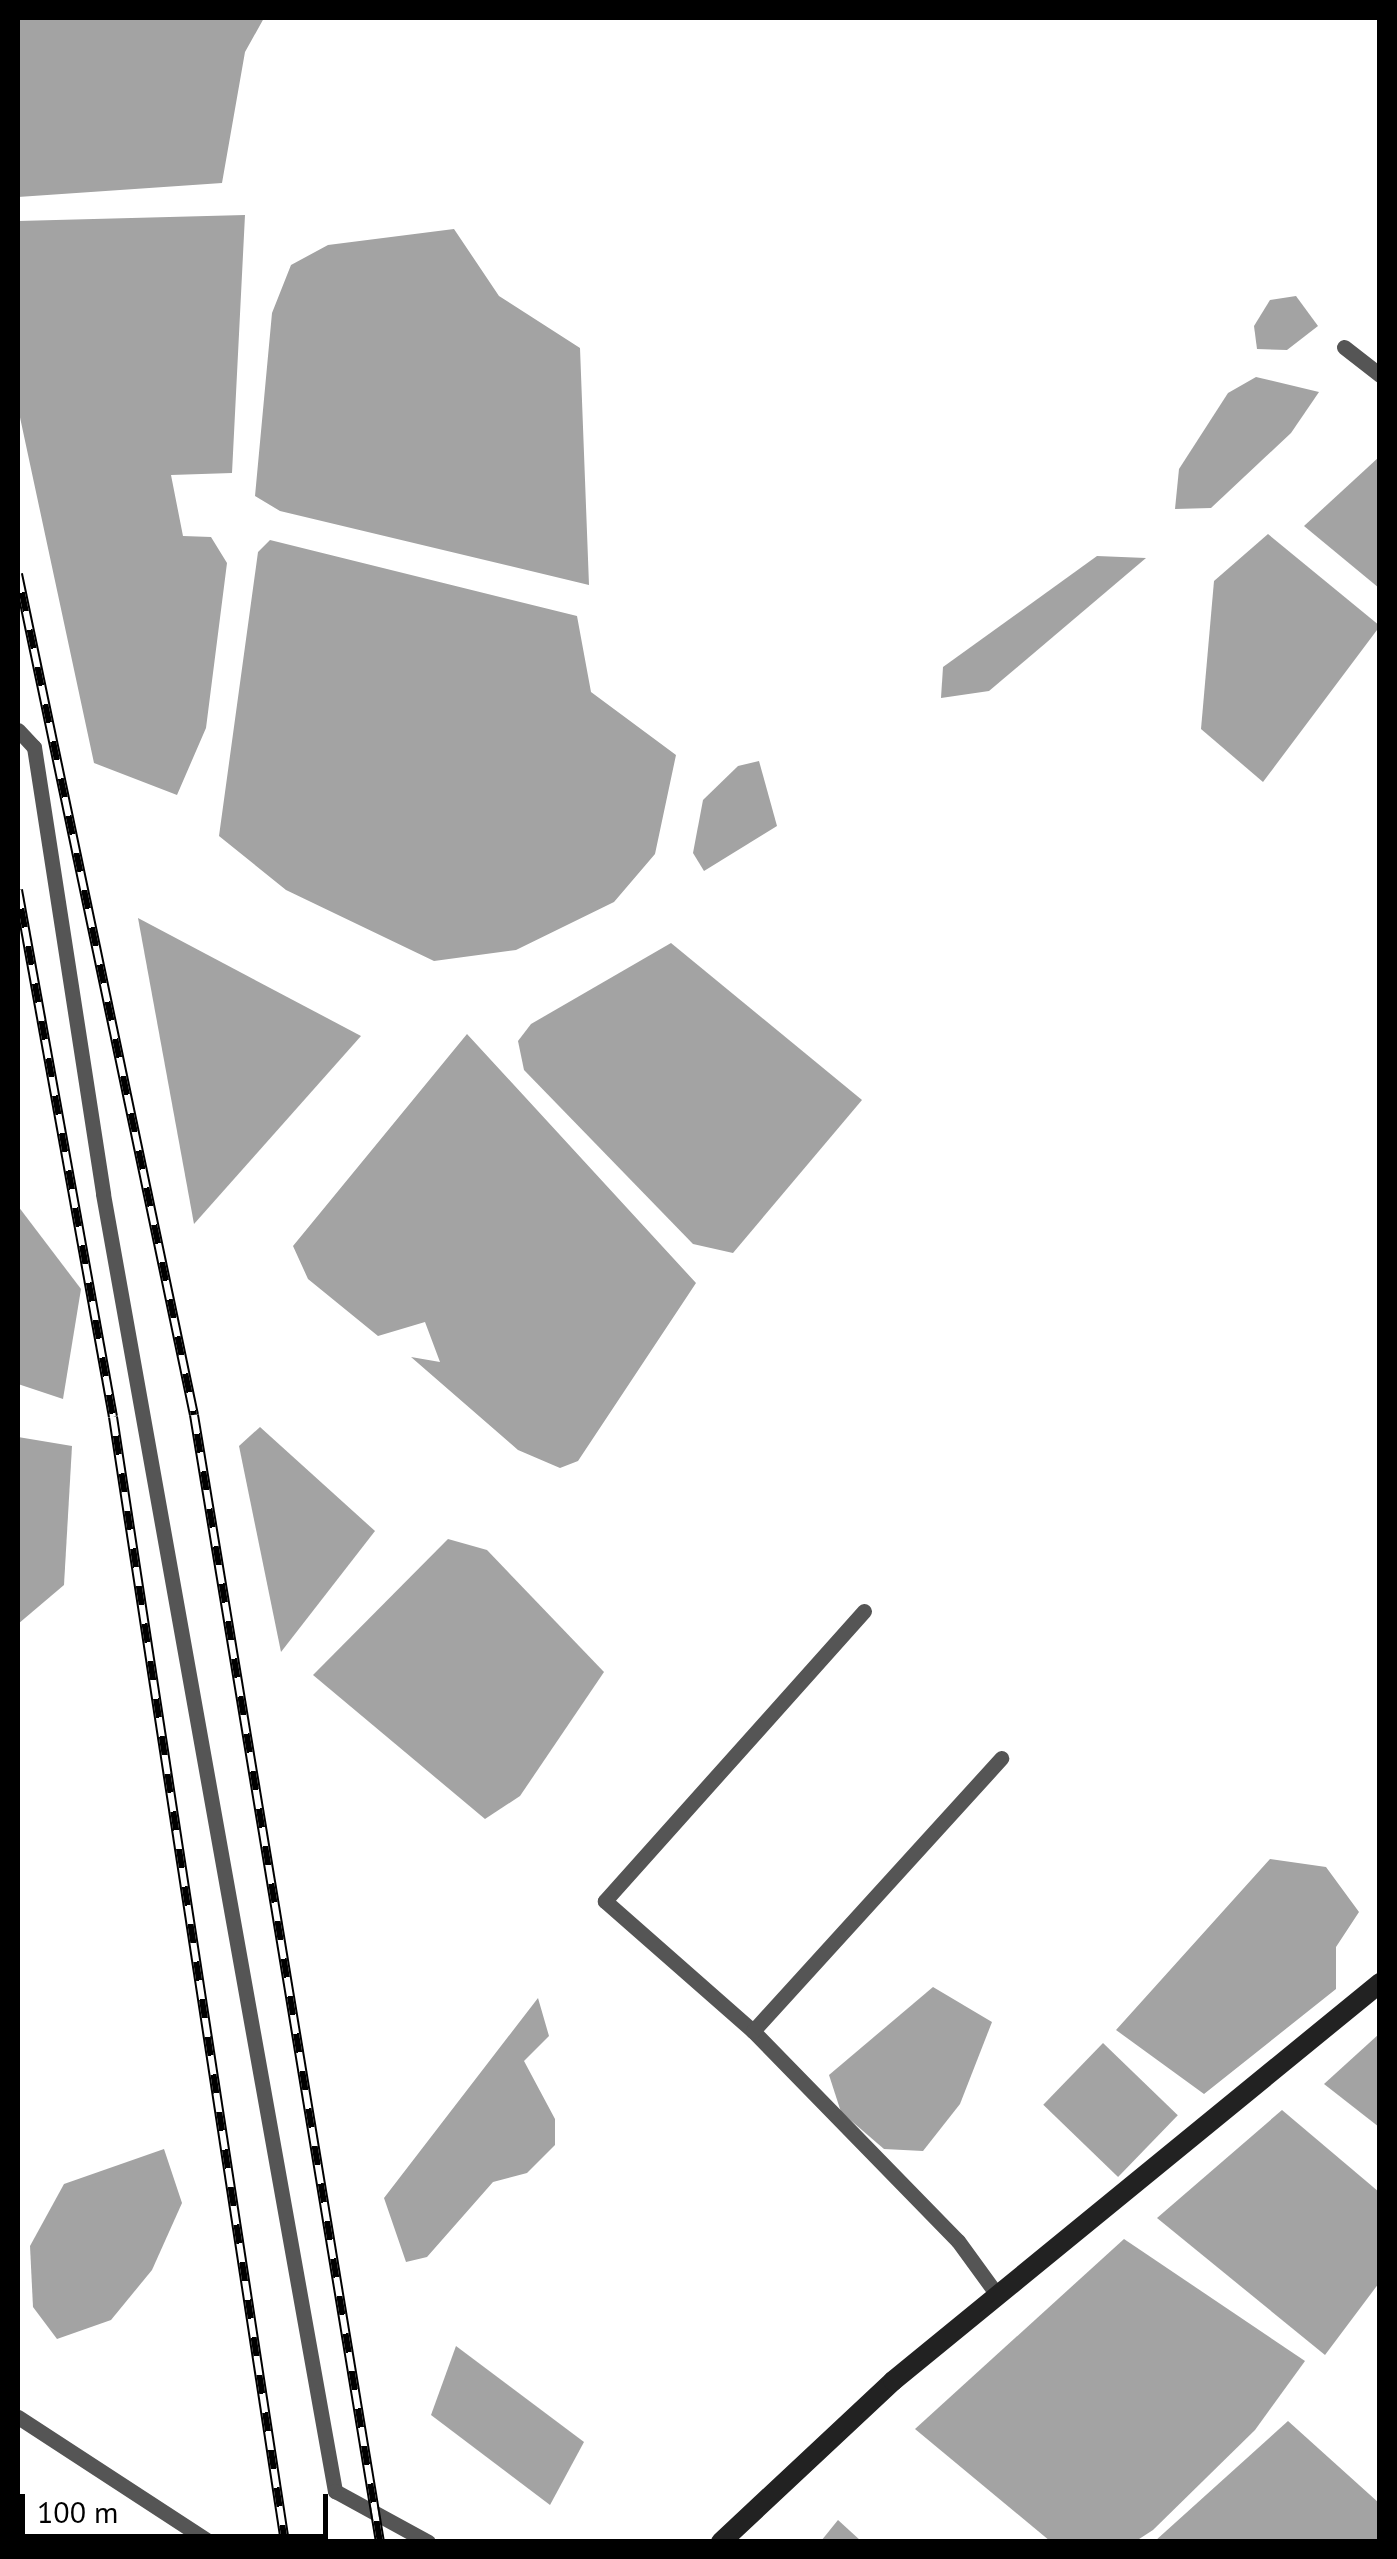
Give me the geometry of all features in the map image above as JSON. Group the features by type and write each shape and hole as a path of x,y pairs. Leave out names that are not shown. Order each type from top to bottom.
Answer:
{"main road":[{"path":"721,2542 998,2296 1380,1983"}],"street":[{"path":"1344,347 1380,375"},
{"path":"18,730 34,747 103,1194 335,2491 428,2542"},
{"path":"864,1611 605,1901 753,2030 958,2241 998,2296"},
{"path":"753,2030 1002,1758"},
{"path":"18,2417 210,2542"}],"shaded area":[{"path":"18,18 264,18 245,52 222,183 18,197"},
{"path":"245,215 232,473 171,475 183,536 211,537 227,563 206,728 177,795 94,763 18,408 18,221"},
{"path":"454,229 499,296 580,348 589,585 280,511 255,496 272,313 291,265 328,245"},
{"path":"1296,296 1318,326 1287,350 1257,349 1254,326 1270,300"},
{"path":"1256,377 1319,392 1291,433 1211,508 1175,509 1179,469 1228,393"},
{"path":"1379,457 1379,588 1304,526"},
{"path":"1268,534 1380,626 1263,782 1201,729 1214,581"},
{"path":"270,540 577,616 591,692 676,755 655,854 614,902 516,950 434,961 286,890 219,836 258,552"},
{"path":"1097,556 1146,558 989,691 941,698 943,667"},
{"path":"759,761 777,826 704,871 693,853 703,800 738,766"},
{"path":"138,918 361,1036 194,1224"},
{"path":"671,943 862,1100 733,1253 693,1244 524,1070 518,1041 531,1024"},
{"path":"467,1034 696,1283 578,1461 560,1468 518,1450 411,1357 440,1362 425,1322 378,1336 308,1279 293,1246"},
{"path":"18,1206 81,1289 63,1399 18,1384"},
{"path":"260,1427 375,1531 281,1652 239,1446"},
{"path":"18,1437 72,1446 64,1585 18,1624"},
{"path":"448,1539 487,1550 604,1672 520,1796 485,1819 313,1675"},
{"path":"1270,1859 1326,1867 1359,1912 1336,1947 1336,1989 1204,2094 1116,2030"},
{"path":"933,1987 992,2022 960,2104 923,2151 884,2149 841,2112 829,2075"},
{"path":"538,1998 549,2036 524,2061 555,2119 555,2145 527,2173 493,2182 427,2257 406,2262 384,2198"},
{"path":"1379,2034 1379,2127 1324,2084"},
{"path":"1103,2043 1178,2115 1118,2177 1043,2105"},
{"path":"1282,2110 1379,2192 1379,2283 1325,2355 1157,2218"},
{"path":"164,2149 182,2203 152,2270 111,2320 57,2339 33,2307 30,2246 64,2184"},
{"path":"1124,2239 1305,2361 1255,2430 1153,2530 1136,2541 1050,2541 915,2429"},
{"path":"456,2346 584,2442 550,2505 431,2415"},
{"path":"1288,2421 1379,2503 1379,2541 1155,2541"},
{"path":"838,2520 861,2541 821,2541"}],"railway":[{"path":"18,574 194,1415 380,2542"},
{"path":"18,890 113,1417 285,2542"}]}
